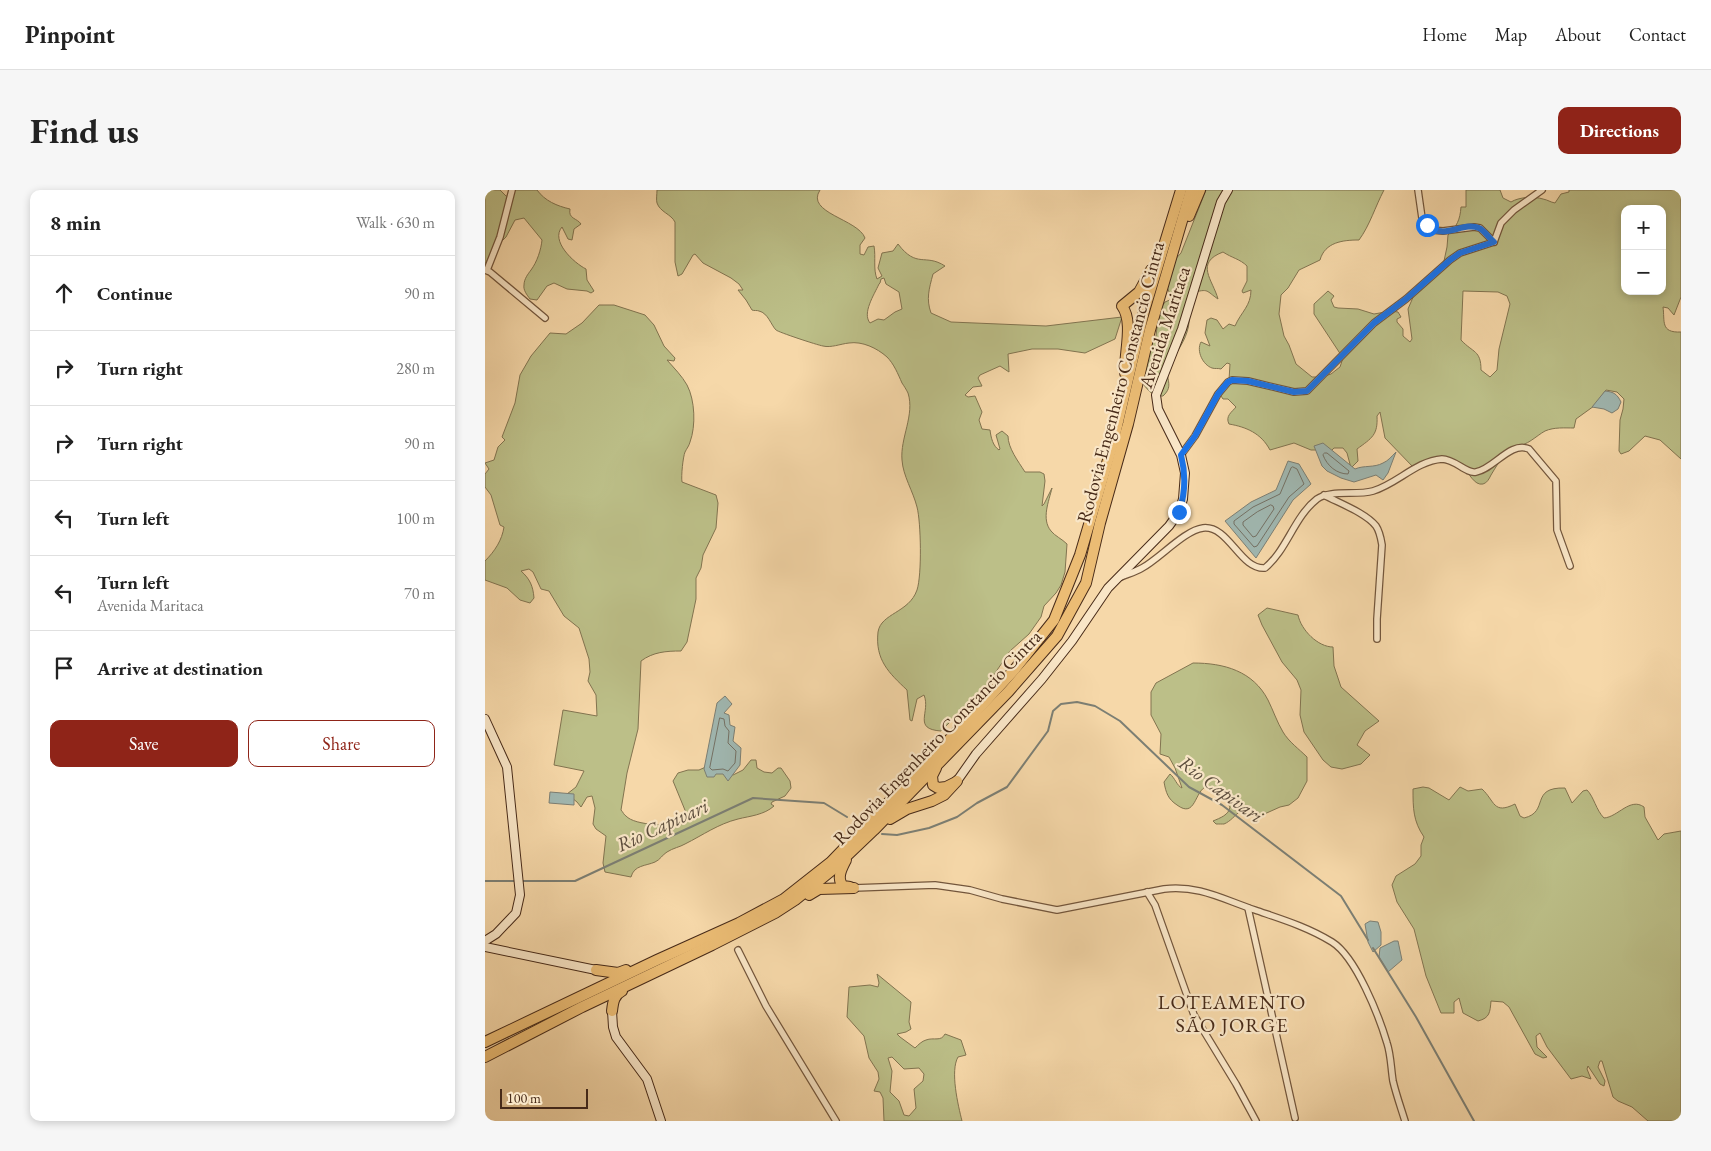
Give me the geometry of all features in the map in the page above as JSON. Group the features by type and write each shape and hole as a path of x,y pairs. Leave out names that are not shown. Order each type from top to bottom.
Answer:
{"highway":[{"name":"Rodovia Engenheiro Constancio Cintra","path":"485,1057 657,960 739,923 784,898 831,862 959,730 1015,669 1054,620 1080,555 1111,452 1144,311 1181,190"},
{"name":"Rodovia Engenheiro Constancio Cintra","path":"485,1042 653,972 775,913 795,900 874,830 1009,691 1057,636 1086,583 1150,330 1191,190"},
{"path":"1178,232 1187,219 1200,190"},
{"path":"1125,392 1128,322 1122,306 1139,292 1164,242"},
{"path":"937,766 932,776 933,785 938,788 946,787 957,781"},
{"path":"874,830 907,809 932,801 944,794 957,781"},
{"path":"848,855 840,874 840,882 843,886 853,888"},
{"path":"775,913 819,890 853,888"},
{"path":"596,970 618,973 657,960"},
{"path":"580,1002 605,978 604,975 596,970"},
{"path":"612,1011 613,1000 617,993 627,989 653,972"},
{"path":"580,1002 607,997 611,1000 612,1011"}],"street":[{"path":"512,190 500,237 486,270 545,318"},
{"name":"Avenida Maritaca","path":"957,781 965,768 1041,679 1108,588 1169,526 1179,512 1183,499 1185,474 1181,455 1158,409 1156,394 1182,329 1221,202 1228,190"},
{"path":"1418,190 1422,218 1433,230 1443,232 1474,227 1480,228 1494,242"},
{"path":"1494,242 1501,224 1514,210 1542,190"},
{"path":"1181,455 1195,436 1218,394 1228,382 1232,380 1248,381 1294,392 1307,391 1374,323 1406,299 1450,260 1460,253 1494,242"},
{"path":"1119,578 1142,568 1184,538 1205,528 1217,531 1254,567 1265,568 1277,554 1308,507 1324,495 1374,491 1435,460 1451,460 1475,473 1490,466 1515,449 1524,447 1529,449 1556,481 1557,530 1570,566"},
{"path":"1324,495 1375,524 1381,536 1377,639"},
{"path":"485,719 507,768 519,895 516,913 495,934 485,941"},
{"path":"853,888 935,885 970,890 1002,899 1057,910 1147,892 1178,887 1192,888 1218,895 1248,908 1296,924 1333,942 1349,958 1364,982 1388,1044 1394,1083 1405,1121"},
{"path":"1147,892 1155,905 1194,1015 1256,1121"},
{"path":"1248,908 1295,1118"},
{"path":"485,947 596,970"},
{"path":"738,950 766,1006 835,1121"},
{"path":"612,1011 616,1037 647,1079 661,1121"}],"green space":[{"path":"485,190 500,190 510,197 514,190 537,190 552,203 570,209 570,215 581,224 574,229 572,240 568,239 562,227 559,239 570,257 586,269 587,280 594,291 591,293 567,289 554,283 547,286 537,300 530,299 525,291 524,283 537,260 542,240 524,218 515,220 506,237 492,251 485,264"},
{"path":"657,190 820,190 817,198 820,205 860,231 865,238 860,245 860,254 864,255 868,247 874,246 877,279 882,276 878,268 882,253 893,251 898,244 905,252 916,259 938,262 945,266 933,274 928,298 931,313 951,322 1046,326 1122,317 1115,339 1085,353 1058,349 1032,349 1008,354 1009,372 1000,366 980,375 978,378 982,386 973,387 965,395 968,397 975,396 982,412 979,420 982,429 990,430 993,442 999,450 996,435 1002,431 1008,436 1012,450 1025,472 1040,472 1044,474 1042,506 1052,488 1046,516 1048,526 1053,533 1067,544 1065,572 1061,585 1044,606 1041,617 1029,634 1010,651 981,694 941,731 932,730 925,723 926,701 924,695 917,699 912,721 910,720 907,690 889,672 881,658 878,642 880,626 913,598 919,583 920,573 918,514 902,460 910,401 896,369 883,354 864,344 846,343 823,346 776,330 765,314 752,310 738,290 743,290 739,284 703,263 695,254 682,274 678,276 675,262 675,222 658,206","holes":["884,278 886,284 899,292 902,309 884,320 878,319 870,323 867,314 874,293 881,279"]},
{"path":"1206,190 1384,190 1359,240 1335,243 1330,246 1322,254 1320,260 1299,270 1288,288 1281,295 1279,314 1284,336 1296,364 1312,377 1322,377 1331,374 1340,367 1343,358 1314,314 1314,304 1328,291 1334,296 1331,300 1334,307 1358,309 1374,314 1391,311 1398,312 1401,317 1397,319 1397,322 1403,329 1403,336 1410,342 1412,339 1408,309 1421,284 1444,261 1448,235 1458,222 1461,207 1466,207 1466,190 1500,190 1503,198 1511,202 1531,197 1555,203 1561,194 1569,192 1569,190 1681,190 1681,297 1674,315 1668,308 1663,307 1664,321 1667,328 1674,332 1681,332 1681,459 1660,440 1645,436 1629,451 1621,454 1619,451 1620,420 1624,399 1617,392 1606,390 1594,406 1576,419 1574,428 1548,430 1528,443 1516,446 1507,453 1488,481 1483,484 1477,483 1463,468 1451,463 1432,463 1413,467 1385,438 1380,412 1377,416 1373,436 1357,449 1358,461 1351,468 1347,453 1343,448 1334,448 1329,453 1323,450 1311,450 1294,443 1270,450 1258,435 1229,424 1228,416 1236,407 1228,399 1223,399 1221,396 1229,380 1230,364 1227,363 1221,369 1212,368 1201,357 1199,349 1201,342 1210,346 1205,333 1207,320 1211,318 1217,320 1223,329 1229,324 1235,326 1248,305 1251,296 1251,290 1243,293 1242,291 1247,281 1247,266 1223,252 1214,256 1209,261 1207,267 1218,299 1207,291 1192,293 1189,303 1189,322 1185,337 1168,371 1168,389 1163,396 1157,396 1151,393 1143,384 1138,386 1150,348 1156,336 1159,311 1165,302 1172,299 1167,287 1171,264 1181,253","holes":["1463,291 1498,292 1507,296 1510,304 1499,349 1497,370 1490,377 1481,370 1478,355 1461,340"]},
{"path":"599,305 614,305 645,315 654,325 664,346 675,358 674,361 667,360 687,385 692,398 694,413 692,436 685,452 682,482 716,495 718,503 716,528 703,555 701,568 696,578 696,599 687,642 681,651 660,653 641,661 638,729 627,773 621,810 625,816 637,822 663,825 684,824 687,815 673,781 678,773 688,770 699,770 708,766 733,775 743,770 751,760 756,760 757,768 764,772 772,773 781,768 790,781 791,788 785,796 772,802 771,804 774,806 766,811 717,827 669,851 657,861 638,868 631,877 605,872 603,863 606,836 596,829 593,824 595,808 592,796 587,797 581,807 567,794 576,787 584,771 554,765 563,710 597,716 596,695 588,681 590,672 589,659 579,628 564,616 549,591 541,589 533,572 529,569 521,571 532,586 534,598 530,603 520,600 507,588 485,580 485,561 497,545 504,527 500,525 491,495 485,487 485,474 489,469 485,463 494,460 498,447 505,440 502,437 515,403 520,375 531,356 550,333 566,334 582,323"},
{"path":"1267,608 1298,615 1306,632 1311,637 1322,644 1333,647 1334,666 1341,687 1379,721 1365,731 1357,745 1370,755 1361,764 1342,769 1331,767 1323,760 1304,732 1300,715 1301,690 1297,680 1282,662 1258,615"},
{"path":"1193,663 1226,667 1246,676 1262,690 1285,736 1307,757 1307,781 1298,798 1289,805 1260,816 1254,811 1244,809 1224,824 1216,824 1213,821 1226,814 1230,807 1224,797 1207,786 1199,793 1194,803 1188,809 1177,805 1169,798 1164,782 1170,774 1182,788 1169,757 1160,754 1161,734 1151,715 1151,692 1156,683"},
{"path":"1460,787 1468,791 1482,789 1498,807 1508,807 1515,804 1520,816 1524,818 1536,811 1543,795 1547,791 1565,788 1572,803 1583,791 1587,790 1604,818 1634,804 1644,807 1645,817 1658,840 1664,834 1681,831 1681,1121 1648,1121 1632,1107 1618,1101 1613,1097 1602,1061 1600,1061 1598,1067 1605,1081 1604,1086 1600,1084 1588,1066 1587,1069 1591,1079 1582,1076 1571,1079 1547,1047 1540,1033 1536,1036 1537,1047 1547,1057 1543,1058 1535,1054 1509,1007 1503,1002 1491,1001 1489,1014 1478,1021 1463,1013 1459,998 1454,1002 1454,1013 1441,1013 1426,976 1414,929 1397,902 1392,885 1396,876 1415,864 1421,856 1421,845 1424,837 1414,814 1413,789 1429,788 1449,800"},
{"path":"877,974 911,1002 909,1022 911,1029 897,1034 915,1048 920,1043 929,1039 939,1039 945,1034 961,1040 966,1055 958,1057 955,1079 962,1121 884,1121 883,1098 880,1092 874,1091 879,1079 878,1072 869,1058 864,1036 847,1017 849,987 870,985 878,987","holes":["892,1057 904,1069 919,1068 924,1074 923,1081 914,1089 916,1108 909,1116 904,1115 899,1101 890,1092 892,1071 888,1058"]}],"water":[{"path":"1605,391 1615,394 1621,402 1618,409 1612,413 1604,409 1592,407"},
{"path":"1323,443 1355,469 1380,465 1396,452 1388,473 1383,480 1376,475 1354,482 1327,471 1322,466 1314,446"},
{"path":"1288,461 1299,464 1311,484 1293,500 1256,558 1225,521 1251,502 1276,490"},
{"path":"725,696 732,704 724,713 729,715 730,725 735,727 733,741 741,748 740,765 728,781 723,774 707,777 704,769 717,703"},
{"path":"550,792 574,794 574,805 549,803"},
{"path":"1370,921 1378,922 1381,932 1381,945 1373,952 1368,942 1365,924"},
{"path":"1398,941 1402,960 1388,972 1379,957 1380,948"}],"waterway":[{"name":"Rio Capivari","path":"882,834 897,835 929,828 957,817 977,803 1007,787 1048,731 1053,711 1061,704 1077,702 1095,706 1120,721 1189,787 1222,805 1341,896 1368,940"},
{"name":"Rio Capivari","path":"522,881 575,881 753,798 824,803 847,817"},
{"name":"Rio Capivari","path":"485,881 517,881"},
{"name":"Rio Capivari","path":"1373,948 1416,1017 1474,1121"}],"district":[{"name":"LOTEAMENTO SÃO JORGE","path":"1232,1014"}],"route":[{"path":"1179,512 1185,487 1185,474 1181,455 1195,436 1223,386 1232,380 1248,381 1294,392 1301,393 1307,391 1374,323 1406,299 1450,260 1460,253 1494,242 1480,228 1474,227 1443,232 1433,230 1427,225"}]}
